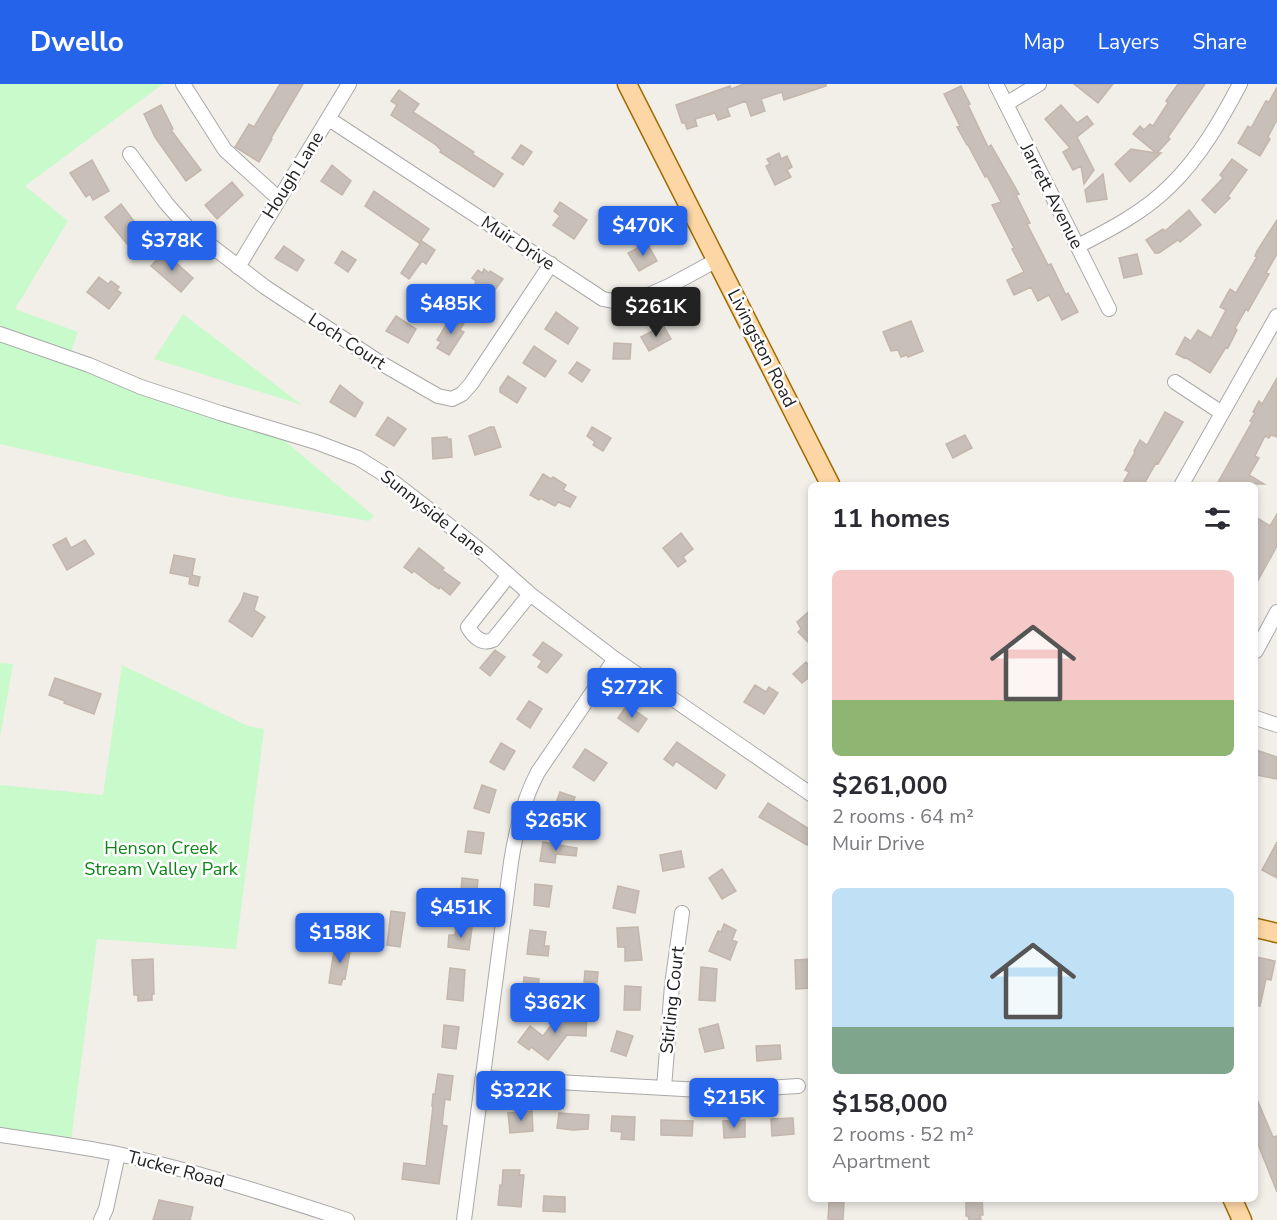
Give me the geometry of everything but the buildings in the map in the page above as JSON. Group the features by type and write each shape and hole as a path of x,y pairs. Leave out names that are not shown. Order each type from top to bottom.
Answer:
{"main road":[{"name":"Livingston Road","path":"631,85 829,482"},
{"path":"1258,928 1277,933"},
{"path":"1234,1202 1242,1220"}],"street":[{"path":"183,84 225,150 278,198"},
{"name":"Hough Lane","path":"238,267 349,84"},
{"name":"Jarrett Avenue","path":"996,84 1108,309"},
{"path":"1006,104 1039,84"},
{"path":"1078,246 1113,228 1152,202 1169,187 1200,152 1240,84"},
{"name":"Muir Drive","path":"329,119 603,299 628,304 669,286 717,260"},
{"name":"Loch Court","path":"130,153 180,220 207,244 265,287 379,362 446,399 462,394 471,384 551,264"},
{"path":"1183,482 1277,316"},
{"name":"Sunnyside Lane","path":"0,334 89,365 141,387 316,442 358,458 382,473 436,514 530,594 615,658 808,792"},
{"path":"1175,382 1222,413"},
{"path":"509,575 468,627 471,634 482,641 492,640 530,594"},
{"path":"1258,647 1277,612"},
{"path":"464,1220 509,874 521,812 532,783 543,764 615,658"},
{"path":"1258,719 1277,725"},
{"name":"Stirling Court","path":"664,1088 672,985 682,912"},
{"path":"484,1078 730,1091 798,1086"},
{"name":"Tucker Road","path":"0,1135 118,1154 218,1179 347,1220"},
{"path":"101,1220 106,1209 118,1154"}],"green space":[{"path":"0,84 163,84 25,186 68,221 15,309 78,332 70,355 260,420 374,516 369,521 231,497 0,444"},
{"path":"183,314 302,405 154,359"},
{"path":"0,663 13,664 0,738"},
{"name":"Henson Creek Stream Valley Park","path":"122,665 248,726 264,729 236,949 97,939 70,1149 0,1138 0,785 103,795"}]}
